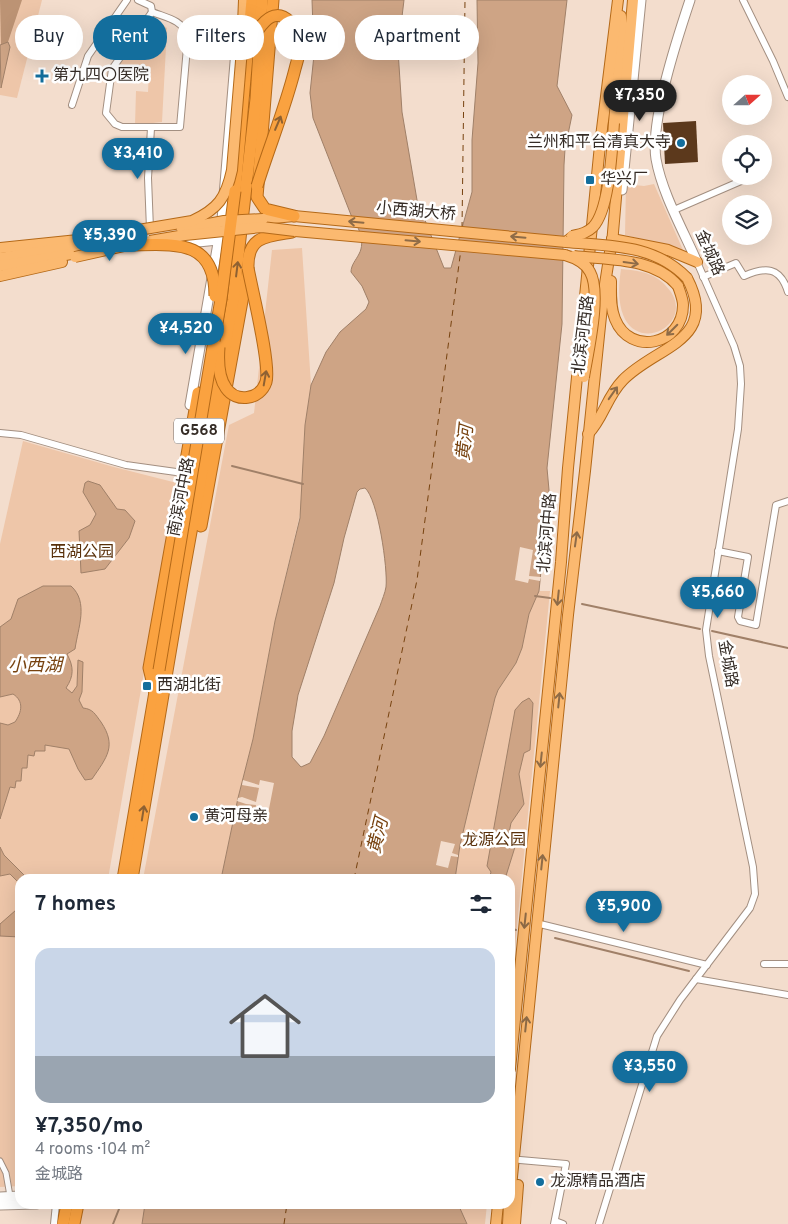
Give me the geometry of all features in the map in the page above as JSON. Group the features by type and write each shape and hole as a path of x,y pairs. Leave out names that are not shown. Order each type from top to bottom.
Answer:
{"highway":[{"name":"南滨河中路","path":"250,15 252,0"},
{"name":"南滨河中路","path":"133,874 183,576 233,300 256,100 262,0"},
{"path":"273,0 256,186 257,197 266,209 294,216"},
{"path":"256,186 273,136 287,103 301,42 296,28 288,20 279,16 268,18 264,22"},
{"name":"南滨河中路","path":"124,874 225,273 235,191 244,60"},
{"path":"225,273 218,360 224,386 230,393 246,398 255,396 262,390 267,374 248,259 254,243 265,236 295,231"},
{"path":"122,243 181,246 192,249 211,266 215,280 215,300 194,424 182,475 179,510 149,668 154,693"},
{"path":"183,576 192,565 207,495 248,268"},
{"path":"63,1224 66,1209"},
{"path":"74,1224 77,1209"}],"main road":[{"path":"242,0 243,15"},
{"path":"566,242 572,236 585,234 595,226 600,215 610,171 621,40 619,0"},
{"name":"北滨河中路","path":"515,1019 600,145 619,0"},
{"path":"633,0 612,239 668,250 696,262"},
{"path":"0,248 151,230 192,221 207,214 225,194 232,170 244,60"},
{"name":"小西湖大桥","path":"122,243 224,221 294,216 628,248 662,258 676,267 687,278 694,290 698,308 696,318 686,335 664,352 640,365 623,380 603,408 596,426 588,434"},
{"name":"小西湖大桥","path":"122,243 262,227 565,255 637,264 654,268 670,276 678,286 684,303 681,321 672,333 659,341 646,342 634,340 622,331 615,319 610,301 612,239"},
{"path":"0,276 122,243 151,230"},
{"name":"北滨河西路","path":"588,434 606,274 612,239"},
{"path":"79,240 122,243"},
{"path":"0,256 122,243"},
{"path":"0,267 122,243"},
{"path":"565,255 580,260 590,271 594,283 595,304 573,469 567,497"},
{"path":"588,272 606,274"},
{"name":"北滨河中路","path":"515,1140 588,434"},
{"path":"515,1224 520,1160 521,1072"},
{"path":"496,1224 498,1209"},
{"path":"508,1224 509,1209"}],"street":[{"path":"72,106 88,56 127,0"},
{"path":"138,0 151,6 152,12 112,69 106,112 115,124 122,127 180,127 188,36 177,20 152,12"},
{"path":"0,433 21,435 126,465 182,475 189,414 222,220 242,0"},
{"path":"612,239 620,200 640,0"},
{"name":"金城路","path":"599,1224 657,1036 666,1020 750,908 756,885 707,639 707,621 738,429 741,374 734,346 674,210 656,159 659,113 690,0"},
{"path":"744,0 788,97"},
{"path":"151,128 148,178 151,230"},
{"path":"674,210 732,185"},
{"path":"0,256 222,220"},
{"path":"0,267 103,251 218,240"},
{"path":"704,277 736,263 744,276 759,270 770,269 778,275 788,292"},
{"path":"718,550 748,557 738,618 740,621 756,625 776,505 788,500"},
{"path":"536,924 707,965"},
{"path":"764,964 788,964"},
{"path":"696,979 788,995"},
{"path":"520,1160 566,1164 555,1222 563,1224"},
{"path":"0,1162 6,1173 10,1196"},
{"path":"0,1197 15,1196"},
{"path":"0,1205 15,1205"},
{"path":"54,1224 56,1209"}],"green space":[{"path":"0,0 42,0 38,15 15,15 15,60 27,60 17,98 0,95"},
{"path":"121,60 165,60 162,122 135,125 136,91 148,92 149,71 117,65"},
{"path":"626,184 644,186 654,184 683,250 625,235"},
{"path":"302,248 311,385 305,425 302,506 275,621 253,739 222,874 144,874 229,425 254,413 272,250"},
{"path":"621,269 649,274 660,281 671,292 676,307 672,320 663,329 650,333 637,331 626,321 620,300"},
{"name":"西湖公园","path":"23,441 177,483 109,874 15,874 15,1186 0,1187 0,544"},
{"name":"龙源公园","path":"539,591 550,591 515,946 515,874 456,874 460,845 495,698 498,690 516,663 522,648 529,614"},
{"path":"83,1209 144,1209 142,1224 80,1224"},
{"path":"460,1209 486,1209 485,1224 467,1224"}],"shaded area":[{"path":"0,0 22,0 17,15 15,15 15,21 8,42 1,45"}],"water":[{"name":"黄河","path":"312,0 404,0 402,15 355,15 355,60 399,60 402,112 417,200 444,268 451,268 472,192 472,140 479,60 477,0 567,0 557,86 572,115 565,149 562,324 547,468 549,490 539,591 529,614 522,648 516,663 498,690 495,698 460,845 456,874 222,874 253,739 275,621 300,518 305,425 311,385 326,352 340,332 366,309 369,302 362,286 351,272 361,249 360,234 313,118 310,93 313,60 345,60 345,15 313,15","holes":["365,488 370,495 378,519 385,565 386,589 324,736 310,763 301,767 292,757 292,731 298,695 334,583 344,538 357,492 360,489"]},
{"path":"8,42 10,47 1,88 0,45"},
{"path":"88,481 100,485 117,509 125,510 135,521 129,538 105,569 81,573 79,531 90,525 96,514 83,492 85,483"},
{"name":"小西湖","path":"43,586 71,586 80,600 81,616 75,649 67,654 72,671 71,679 66,688 72,693 77,686 78,660 83,662 82,692 79,700 83,708 89,709 95,714 106,730 109,745 108,751 106,758 92,779 85,780 69,749 45,745 45,751 35,751 34,756 28,755 27,768 22,768 21,781 16,781 15,788 10,787 0,819 0,723 8,725 15,722 21,707 19,700 13,694 0,697 0,627 11,619 18,599"},
{"path":"529,698 533,703 530,750 524,753 519,774 524,804 511,823 509,833 515,847 507,874 490,874 487,866 515,710 522,702"},
{"path":"0,847 4,855 23,874 15,874 15,879 10,874 0,876"},
{"path":"15,911 15,937 0,936 0,924"},
{"path":"144,1209 460,1209 467,1224 142,1224"}],"pier":[{"path":"520,547 533,550 529,576 541,577 540,581 529,579 528,583 515,580"},
{"path":"243,780 259,785 260,780 274,783 268,814 255,811 256,805 237,801 238,798 242,797 256,802 259,788 242,785"},
{"path":"441,841 455,844 452,853 458,855 458,857 451,856 448,868 436,865"}],"building":[{"name":"兰州和平台清真大寺","path":"696,121 698,162 665,164 663,123"}],"waterway":[{"path":"232,466 303,484"},
{"path":"535,596 550,598"},
{"path":"582,604 700,629"},
{"path":"712,631 788,648"},
{"path":"555,938 689,971"},
{"path":"113,1224 119,1209"}],"ferry route":[{"path":"462,228 465,0"},
{"path":"355,874 417,580 461,249"},
{"path":"284,1224 286,1209"}],"place":[{"name":"第九四〇医院","path":"42,76"},
{"name":"兰州和平台清真大寺","path":"681,143"},
{"name":"华兴厂","path":"590,180"},
{"name":"西湖北街","path":"147,686"},
{"name":"黄河母亲","path":"194,817"},
{"name":"龙源精品酒店","path":"540,1182"}]}
